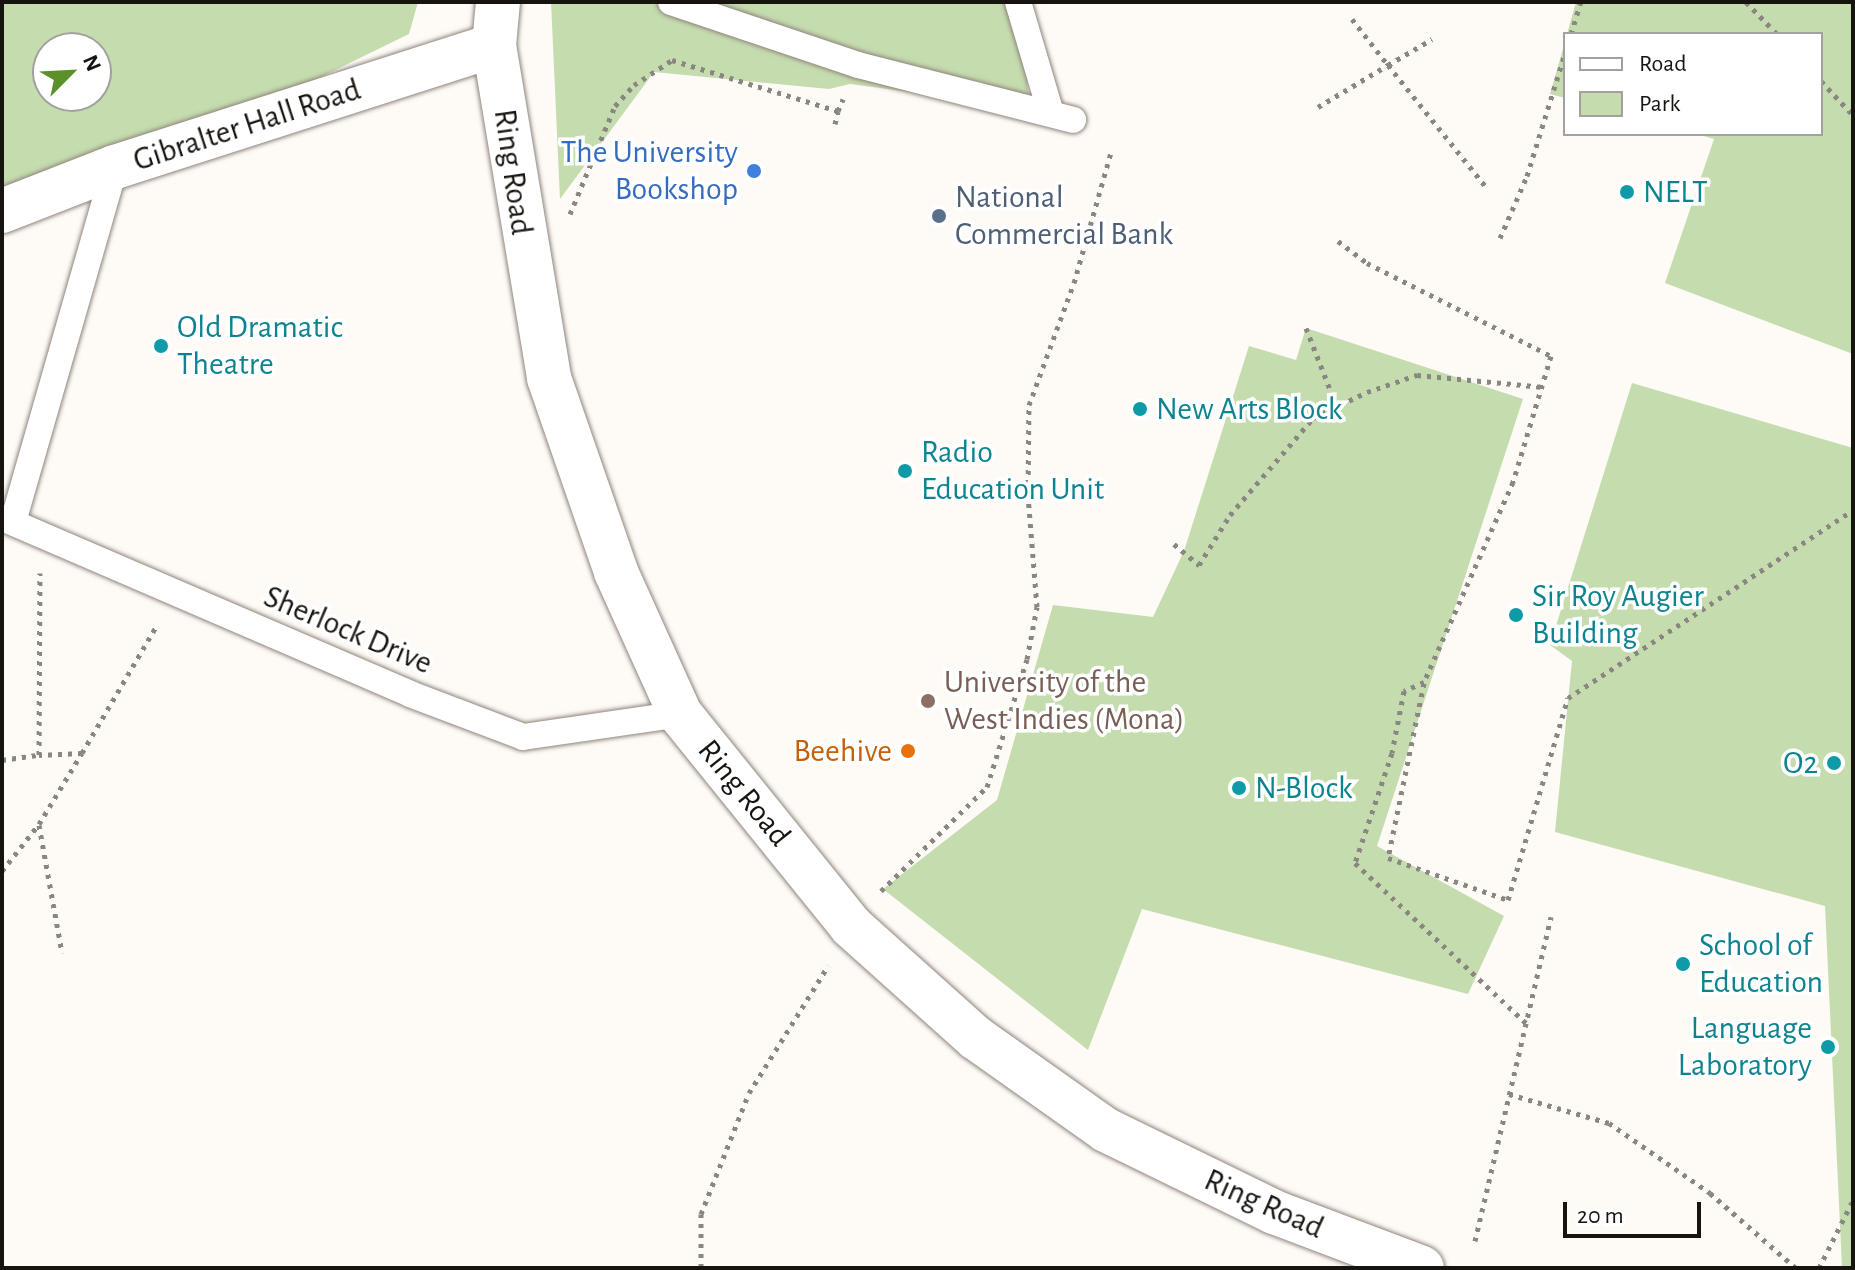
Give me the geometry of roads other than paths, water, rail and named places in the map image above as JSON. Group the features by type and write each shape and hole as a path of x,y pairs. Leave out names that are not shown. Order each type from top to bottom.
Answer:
{"street":[{"name":"Ring Road","path":"498,2 494,45 549,378 616,572 680,714 851,926 976,1038 1106,1130 1274,1212 1422,1268"},
{"name":"Gibralter Hall Road","path":"2,211 115,167 494,45"}],"lane":[{"path":"671,2 858,65 991,102 1062,115 1018,2"},
{"path":"16,524 115,167"},
{"name":"Sherlock Drive","path":"16,524 523,737 680,714"}],"place":[{"name":"The University Bookshop","path":"754,171"},
{"name":"NELT","path":"1627,192"},
{"name":"National Commercial Bank","path":"939,216"},
{"name":"Old Dramatic Theatre","path":"161,346"},
{"name":"New Arts Block","path":"1140,409"},
{"name":"Radio Education Unit","path":"905,471"},
{"name":"Sir Roy Augier Building","path":"1516,615"},
{"name":"University of the West Indies (Mona)","path":"928,701"},
{"name":"Beehive","path":"908,751"},
{"name":"O2","path":"1834,763"},
{"name":"N-Block","path":"1239,788"},
{"name":"School of Education","path":"1683,964"},
{"name":"Language Laboratory","path":"1828,1047"}]}
